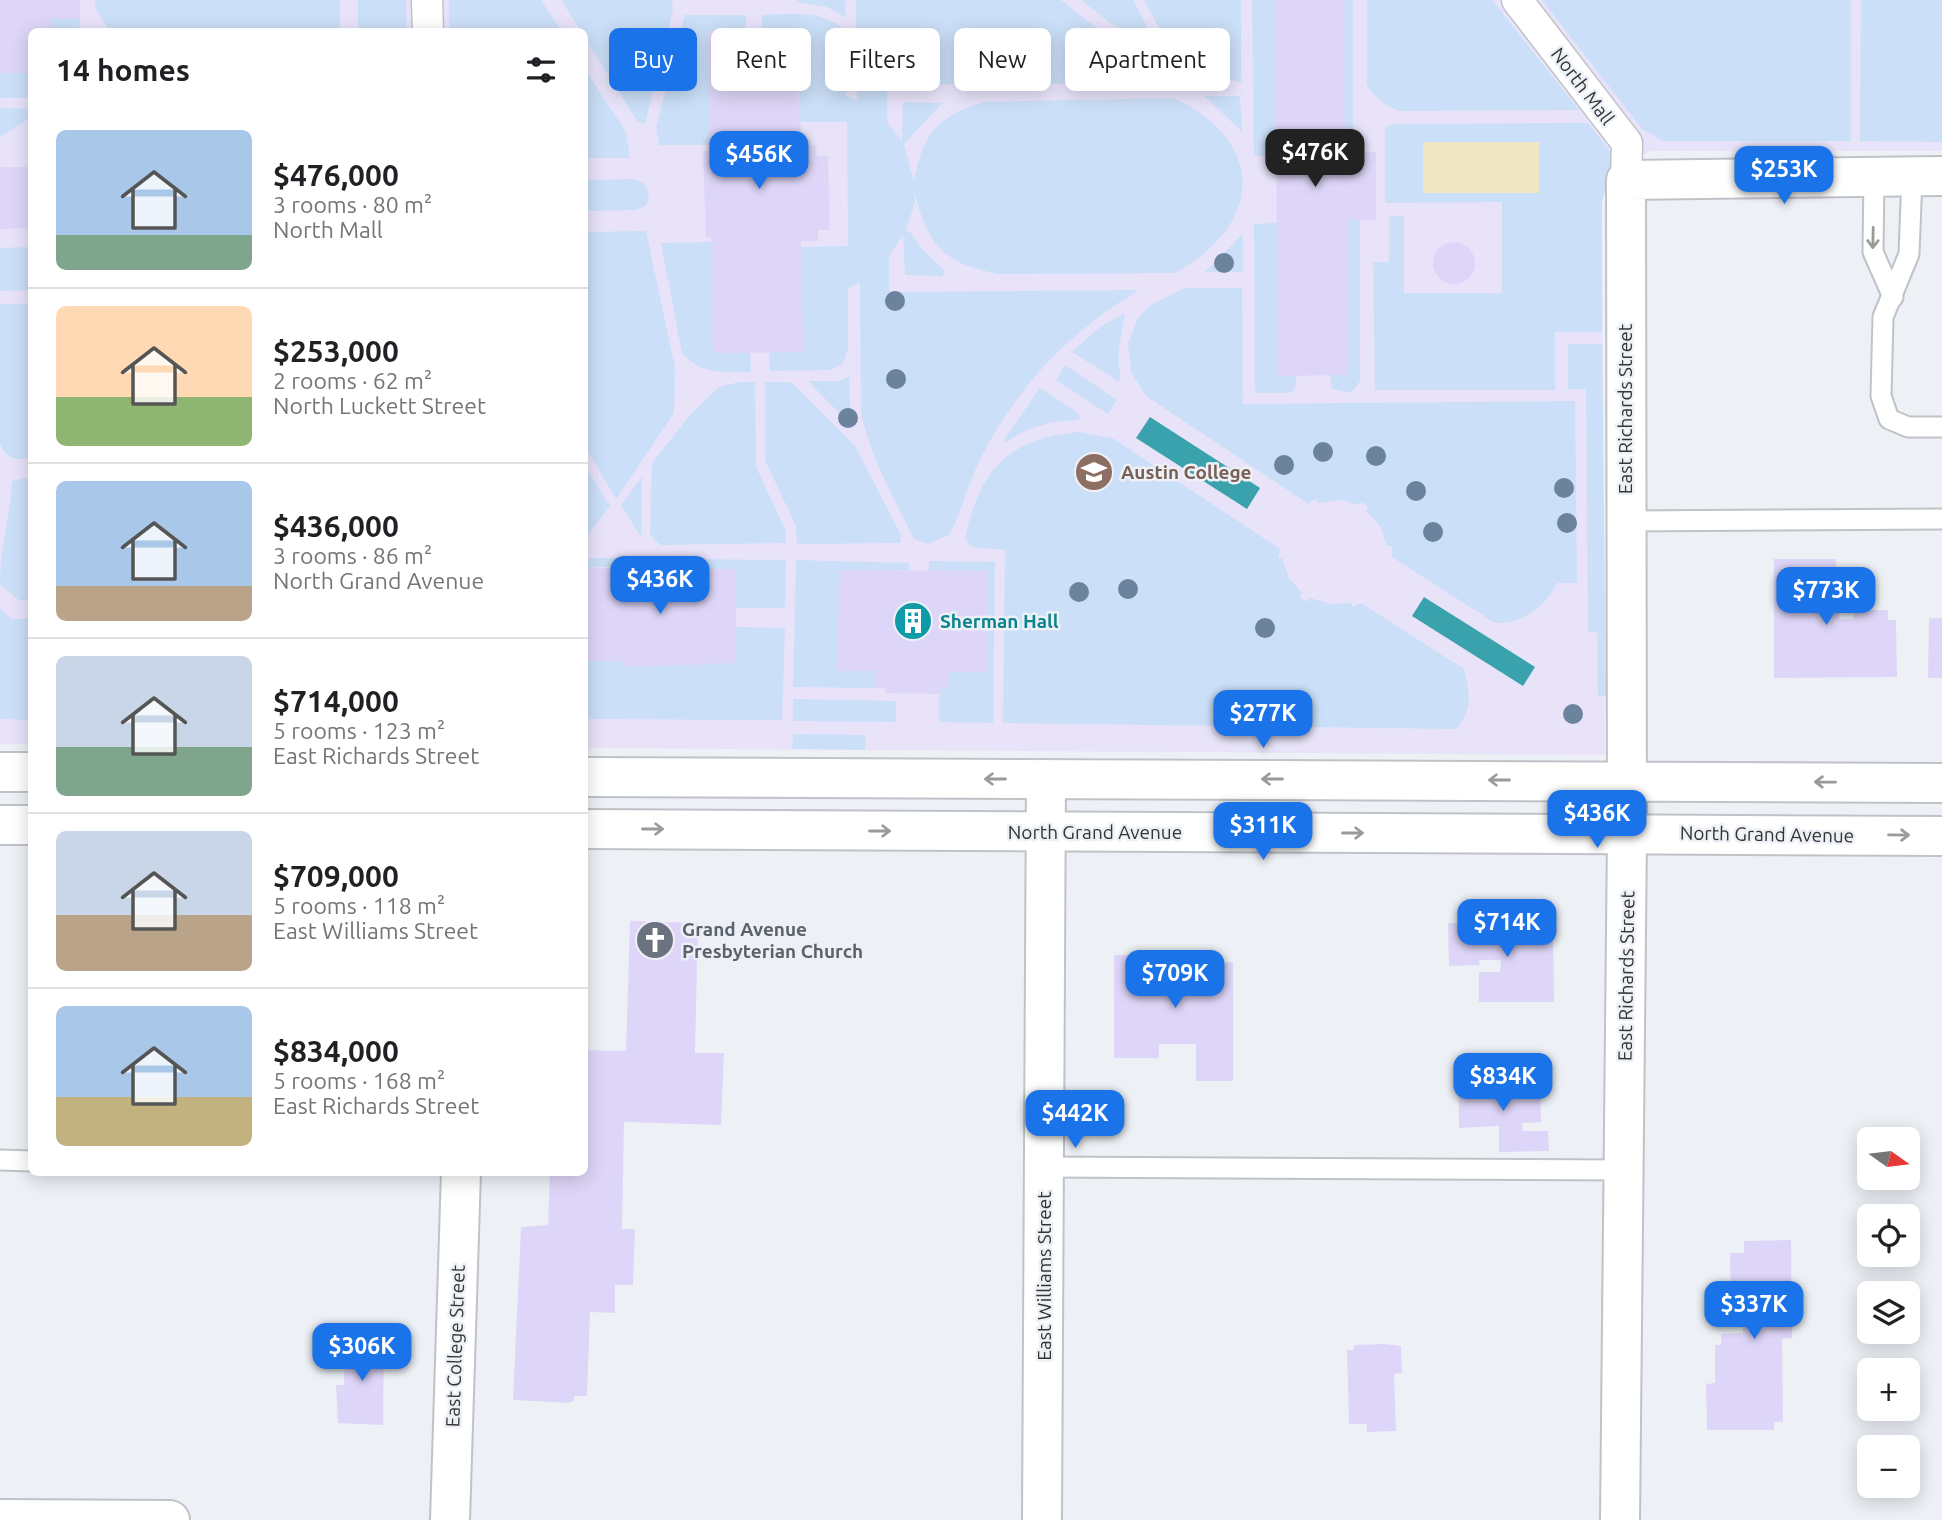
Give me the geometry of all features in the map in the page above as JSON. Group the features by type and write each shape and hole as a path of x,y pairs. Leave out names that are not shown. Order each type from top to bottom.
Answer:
{"street":[{"path":"427,0 428,28"},
{"name":"North Mall","path":"1517,0 1627,143 1626,180"},
{"path":"1626,180 1927,176"},
{"name":"East Richards Street","path":"1620,1520 1627,833 1626,180"},
{"path":"0,772 28,772"},
{"path":"588,777 1942,783"},
{"name":"East Williams Street","path":"1042,1520 1046,779"},
{"path":"0,825 28,825"},
{"name":"North Grand Avenue","path":"588,829 1942,836"},
{"name":"East College Street","path":"450,1520 461,1176"},
{"path":"0,1519 170,1520"}],"lane":[{"path":"1874,176 1873,252 1892,297"},
{"path":"1927,176 1909,254 1883,317 1881,396 1889,419 1908,427 1942,427"},
{"path":"1625,521 1942,519"},
{"path":"0,1160 28,1160"},
{"path":"1045,1167 1623,1170"}],"shaded area":[{"name":"Austin College","path":"0,0 1942,0 1942,151 1650,151 1613,174 1602,200 1605,755 588,748 588,28 28,28 28,744 0,744"},
{"path":"95,0 340,0 340,28 108,28 95,8"},
{"path":"358,0 406,0 407,28 358,28"},
{"path":"449,0 541,0 559,28 449,28"},
{"path":"561,0 672,0 673,10 669,28 609,28 609,76 588,43 588,28 579,28"},
{"path":"845,0 845,17 827,7 796,2"},
{"path":"856,0 1061,0 1096,28 1065,28 1065,84 1051,84 1051,28 954,28 954,85 940,85 940,28 856,28"},
{"path":"1081,0 1133,0 1148,28 1119,28"},
{"path":"1144,0 1241,0 1241,83 1230,79 1230,28 1159,28"},
{"path":"1252,0 1276,0 1276,156 1254,156"},
{"path":"1345,0 1353,0 1353,152 1345,152"},
{"path":"1367,0 1492,0 1579,110 1399,111 1389,106 1376,97 1367,84"},
{"path":"1542,0 1851,0 1851,141 1663,141 1642,129"},
{"path":"1861,0 1942,0 1942,142 1860,141"},
{"path":"806,14 827,19 842,28 825,28 825,91 846,91 846,96 857,100 857,91 887,91 887,122 902,141 903,102 942,103 904,144 914,182 922,151 934,130 954,114 984,102 1174,98 1205,116 1226,137 1239,160 1242,184 1238,209 1225,232 1204,254 1175,273 1000,274 980,270 951,257 940,248 925,224 914,191 915,202 906,231 910,232 924,251 945,271 942,276 905,275 903,235 889,256 889,292 1139,290 1091,323 1048,362 1030,383 996,430 982,456 949,535 928,544 914,539 883,477 865,430 861,413 860,283 848,288 848,348 843,364 831,370 770,371 769,352 803,351 801,247 848,246 847,122 800,122 799,91 811,91 811,28 762,28 762,15"},
{"path":"685,15 746,15 746,28 711,28 708,31 710,145 659,145 656,128 665,91 697,91 697,28 682,28"},
{"path":"52,19 80,19 79,28 52,28"},
{"path":"0,73 28,73 28,98 0,98"},
{"path":"588,74 626,132 630,158 588,158"},
{"path":"618,91 653,91 645,124 638,122"},
{"path":"1205,96 1240,96 1242,132"},
{"path":"0,108 28,109 28,119 0,137"},
{"path":"1588,123 1612,154 1615,164 1602,200 1602,332 1555,332 1555,390 1375,390 1373,262 1389,262 1389,216 1404,216 1404,293 1502,293 1502,202 1385,203 1385,127 1394,124"},
{"path":"634,179 643,183 649,197 646,206 635,210 588,211 588,180"},
{"path":"1348,220 1360,220 1360,381 1351,393 1332,389 1330,375 1348,375"},
{"path":"1277,223 1278,376 1297,376 1294,390 1289,393 1255,393 1254,224"},
{"path":"646,231 675,368 674,413 616,499 588,451 588,232"},
{"path":"1243,234 1243,272 1205,272"},
{"path":"711,242 713,353 750,353 751,372 705,369 682,353 661,243"},
{"path":"28,247 28,290 0,291 0,248"},
{"path":"1185,288 1242,288 1243,404 1575,401 1577,583 1557,583 1546,600 1532,612 1514,620 1495,623 1392,557 1392,546 1387,546 1380,526 1366,511 1368,507 1362,502 1359,505 1342,500 1318,503 1316,499 1309,502 1310,505 1146,396 1131,372 1128,343 1139,316 1151,305"},
{"path":"0,304 28,304 28,458 12,458 0,444"},
{"path":"1125,313 1119,353 1121,378 1118,381 1072,352 1100,327"},
{"path":"1568,344 1602,344 1606,696 1598,696 1597,632 1588,632 1586,389 1568,389"},
{"path":"1065,365 1117,400 1108,414 1056,380"},
{"path":"849,376 851,425 808,381 840,381"},
{"path":"739,382 755,382 756,467 785,529 786,543 660,545 650,535 652,463 690,415 719,387"},
{"path":"765,382 791,382 855,446 901,535 900,543 797,544 796,526 765,460"},
{"path":"1040,388 1078,413 1080,419 1049,423 1024,431 1006,442 1004,440"},
{"path":"1080,432 1114,439 1280,549 1278,558 1282,558 1289,578 1302,593 1300,597 1307,602 1310,598 1331,604 1351,603 1353,607 1361,603 1464,669 1469,701 1465,715 1456,729 1003,723 1005,550 972,547 965,539 971,515 989,476 1016,450 1055,435"},
{"path":"588,471 610,506 588,535"},
{"path":"642,477 641,537 621,505"},
{"path":"28,478 28,600 19,600 0,585 12,481"},
{"path":"588,558 635,558 635,565 588,568"},
{"path":"655,559 786,560 785,608 736,608 661,569 661,565 655,566"},
{"path":"796,560 909,563 909,570 839,570 838,671 876,671 876,688 793,687"},
{"path":"929,561 995,562 993,723 939,722 939,694 942,693 942,687 949,687 949,672 987,672 988,571 929,571"},
{"path":"0,608 12,619 28,619 28,720 0,719"},
{"path":"736,627 785,628 782,720 588,719 588,661 622,661 623,667 735,663"},
{"path":"793,699 896,701 896,722 793,721"},
{"path":"793,734 866,735 865,750 792,749"}],"sand":[{"path":"1423,142 1539,142 1539,193 1423,193"}],"water":[{"path":"1150,417 1260,488 1247,509 1136,438"},
{"path":"1424,597 1535,667 1523,686 1412,616"}],"building":[{"path":"0,0 80,0 80,19 52,19 52,28 28,28 28,73 0,73"},
{"path":"1276,0 1345,0 1345,152 1376,152 1376,220 1348,220 1348,375 1277,376"},
{"path":"708,31 711,31 711,91 800,91 801,146 816,145 817,156 828,156 830,230 818,230 818,241 801,241 803,352 713,353 711,237 706,238 703,151 710,151"},
{"path":"0,167 28,167 28,228 0,229"},
{"path":"1454,242 1469,248 1475,263 1469,278 1454,284 1439,278 1433,263 1439,248"},
{"path":"1774,559 1836,559 1836,567 1842,567 1839,619 1853,619 1854,610 1888,610 1888,620 1896,620 1897,677 1774,678"},
{"path":"625,565 661,565 661,569 736,569 736,663 622,667 622,661 588,661 588,568 625,568"},
{"name":"Sherman Hall","path":"839,570 988,571 987,672 949,672 949,687 942,687 942,694 939,694 885,693 885,688 876,688 876,671 838,671"},
{"path":"1929,618 1942,618 1942,678 1928,678"},
{"name":"Grand Avenue Presbyterian Church","path":"630,921 698,923 695,1053 724,1053 721,1125 624,1122 622,1229 635,1229 633,1285 615,1285 615,1313 590,1312 587,1396 574,1396 574,1401 568,1403 513,1400 521,1227 548,1225 550,1176 588,1176 588,1050 626,1051"},
{"path":"1553,922 1554,1002 1479,1002 1479,972 1500,972 1501,960 1479,960 1480,965 1449,966 1448,923"},
{"path":"1114,955 1209,955 1209,963 1233,962 1233,1081 1196,1081 1196,1044 1159,1044 1159,1058 1114,1058"},
{"path":"1479,1073 1479,1088 1540,1086 1541,1122 1522,1123 1523,1131 1548,1131 1549,1151 1499,1152 1499,1126 1459,1128 1458,1074"},
{"path":"1791,1240 1792,1338 1782,1339 1783,1422 1774,1422 1774,1430 1707,1430 1706,1384 1715,1383 1715,1345 1721,1345 1721,1334 1743,1333 1743,1301 1731,1301 1730,1253 1744,1253 1744,1241"},
{"path":"345,1339 384,1339 383,1425 338,1423 336,1385 344,1385"},
{"path":"1355,1345 1401,1346 1402,1373 1394,1374 1396,1431 1367,1432 1367,1424 1349,1424 1347,1349 1353,1351"}],"place":[{"name":"Austin College","path":"1094,472"},
{"name":"Sherman Hall","path":"913,621"},
{"name":"Grand Avenue Presbyterian Church","path":"655,940"}]}
